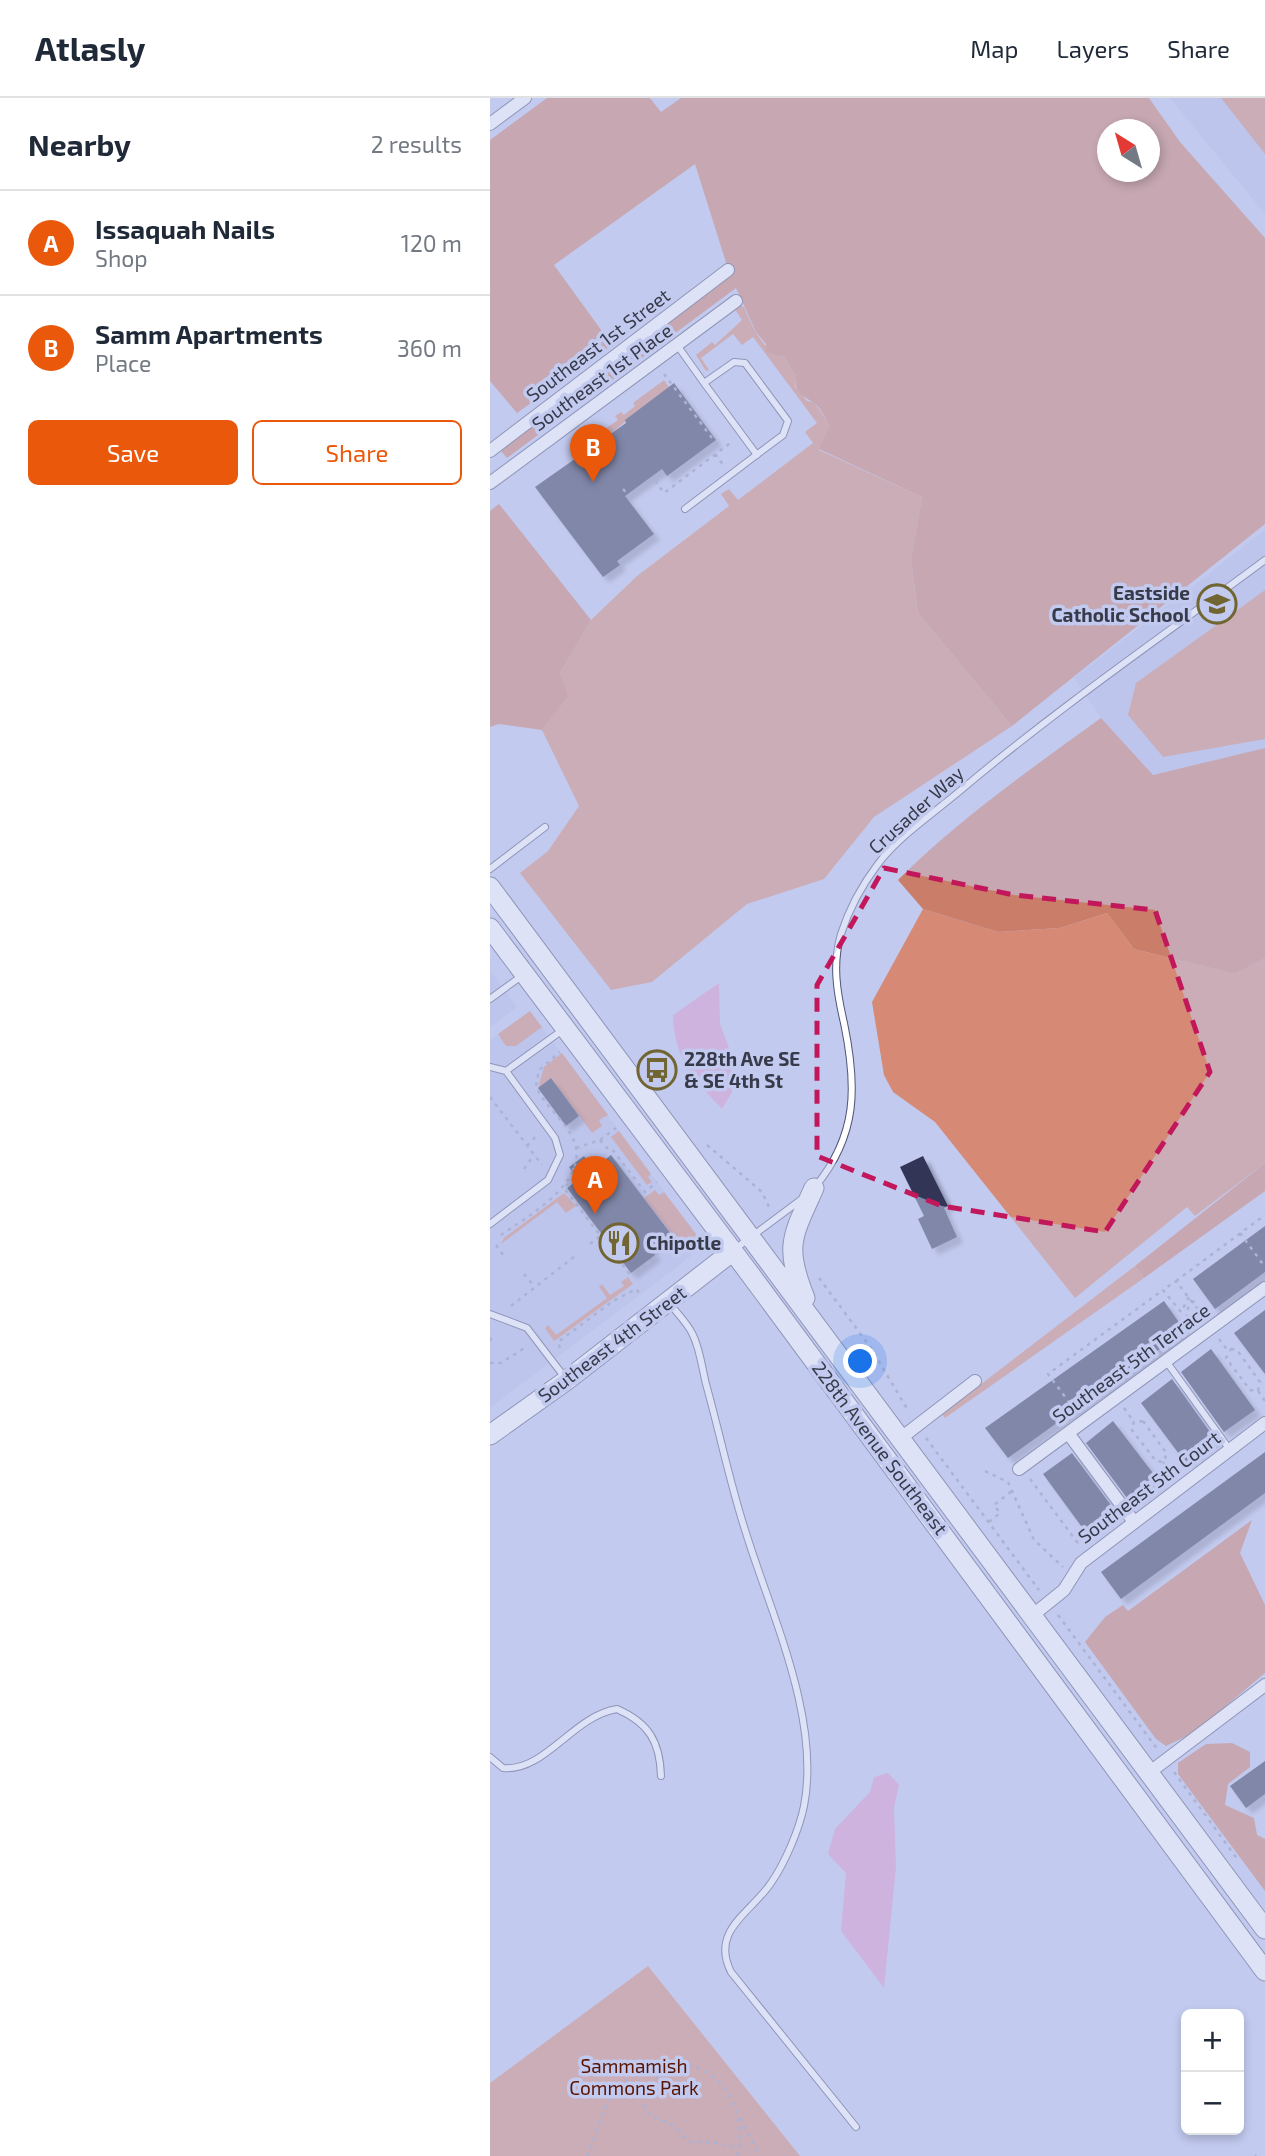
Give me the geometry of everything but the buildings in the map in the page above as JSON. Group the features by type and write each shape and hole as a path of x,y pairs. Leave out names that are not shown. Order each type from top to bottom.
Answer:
{"main road":[{"name":"228th Avenue Southeast","path":"490,887 901,1438 1041,1609 1158,1766 1265,1929"},
{"name":"228th Avenue Southeast","path":"490,928 733,1251 1265,1971"},
{"path":"814,1188 791,1242 792,1266 805,1298 836,1350"},
{"name":"Southeast 4th Street","path":"490,1435 567,1380 733,1251"}],"street":[{"path":"490,124 525,98"},
{"name":"Southeast 1st Street","path":"490,451 728,270"},
{"name":"Southeast 1st Place","path":"490,483 736,301"},
{"name":"Southeast 5th Terrace","path":"1020,1468 1199,1337 1263,1294"},
{"path":"901,1438 975,1381"},
{"name":"Southeast 5th Court","path":"1041,1609 1065,1590 1074,1574 1089,1557 1265,1423"},
{"path":"1068,1433 1134,1522"},
{"path":"1158,1766 1265,1685"}],"lane":[{"path":"677,345 757,455"},
{"path":"685,509 783,435 788,421 745,363 734,362 704,383"},
{"name":"Crusader Way","path":"733,1251 814,1188 828,1171 845,1137 853,1090 852,1061 836,985 840,936 851,909 879,862 1052,715 1265,560"},
{"path":"490,869 545,827"},
{"path":"490,999 524,974"},
{"path":"506,1071 565,1028"},
{"path":"490,1067 506,1071 555,1138 560,1154 548,1180 490,1223"},
{"path":"668,1302 692,1334 746,1533 778,1621 796,1691 807,1754 804,1806 790,1844 770,1885 734,1923 727,1939 724,1958 732,1972 856,2127"},
{"path":"490,1314 527,1328 567,1380"},
{"path":"1166,1361 1230,1450"},
{"path":"490,1757 503,1768 522,1767 590,1718 617,1709 642,1723 656,1740 660,1754 660,1776"}],"path":[{"path":"664,374 721,450"},
{"path":"623,489 630,497 654,479 664,493 742,434"},
{"path":"572,443 589,465"},
{"path":"715,454 725,467"},
{"path":"490,1097 542,1165"},
{"path":"575,1149 600,1140 617,1128"},
{"path":"527,1146 538,1134"},
{"path":"600,1140 608,1149 612,1149 645,1192 660,1180"},
{"path":"703,1141 711,1151 762,1192 768,1201 772,1222"},
{"path":"524,1169 534,1155"},
{"path":"572,1170 583,1162 585,1166 575,1173 577,1176 564,1188 631,1276 658,1256"},
{"path":"565,1174 572,1182"},
{"path":"1084,1421 1048,1374 1265,1215"},
{"path":"1240,1233 1265,1267"},
{"path":"590,1244 600,1236"},
{"path":"496,1245 504,1256"},
{"path":"511,1306 575,1256"},
{"path":"524,1274 534,1287"},
{"path":"818,1277 871,1349 917,1425 989,1522 1041,1609 1158,1766 1242,1865"},
{"path":"1176,1281 1198,1309"},
{"path":"560,1348 558,1342 613,1301 636,1289 641,1295"},
{"path":"1163,1290 1181,1312 1189,1297"},
{"path":"1198,1298 1192,1302 1186,1318 1199,1337"},
{"path":"490,1341 493,1335"},
{"path":"490,1363 501,1363 526,1347 533,1355"},
{"path":"1258,1391 1250,1390 1226,1358 1228,1351 1237,1350 1260,1382 1258,1391 1265,1401"},
{"path":"1143,1421 1167,1454 1163,1462 1156,1461 1131,1429 1134,1422 1143,1421"},
{"path":"1020,1468 1089,1557"},
{"path":"985,1471 1002,1476 1013,1490 1021,1515 1034,1540 1057,1563 1074,1574"},
{"path":"989,1522 1000,1513 994,1505 1013,1490"},
{"path":"586,2156 600,2118 617,2088 643,2070 691,2064 716,2076 760,2156"},
{"path":"655,2067 657,2080 644,2094 644,2104 649,2115 660,2122 672,2124 691,2141 713,2142 740,2148"},
{"path":"737,2156 740,2148 738,2115"}],"highlighted area":[{"path":"884,868 1014,895 1155,910 1210,1072 1105,1232 942,1206 817,1156 817,985"}],"shaded area":[{"path":"547,98 650,98 661,112 681,98 1149,98 1180,142 1265,238 1265,524 1012,726 918,613 911,559 922,497 819,449 830,426 818,406 799,392 796,376 784,357 766,352 766,344 756,332 736,288 507,458 501,451 730,275 695,164 554,265 612,345 517,413 490,381 490,140"},
{"path":"1170,98 1265,98 1265,214"},
{"path":"499,504 591,620 560,673 568,696 542,730 499,724 490,727 490,511"},
{"name":"Eastside Catholic School","path":"1265,530 1265,748 1153,775 1101,718 1074,678"},
{"path":"1101,718 1153,775 1265,748 1265,958 1235,974 1134,949 1107,913 1060,928 998,932 923,909 898,880 971,815"},
{"path":"490,970 517,1007 490,1027"},
{"path":"719,983 720,1024 730,1051 732,1092 722,1109 694,1077 681,1056 673,1015"},
{"path":"530,1011 696,1234 697,1244 690,1257 490,1408 490,1040"},
{"path":"1265,1163 1265,1191 1144,1278 1135,1266"},
{"path":"1252,1520 1240,1553 1265,1605 1265,1673 1195,1732 1166,1746 1156,1739 1085,1642 1105,1617 1123,1605 1128,1611"},
{"path":"1232,1743 1250,1752 1250,1767 1228,1784 1225,1805 1254,1818 1257,1835 1265,1839 1265,1891 1178,1774 1178,1763 1206,1744"},
{"path":"888,1773 899,1785 894,1808 896,1867 884,1988 841,1931 846,1873 828,1854 835,1829 870,1792 874,1777"}],"green space":[{"path":"1221,98 1265,98 1265,154"},
{"path":"739,305 744,307 754,330 764,344 777,355 784,357 796,376 795,387 807,401 814,402 831,426 819,450 922,497 911,559 918,613 1012,726 874,817 824,879 747,904 652,982 611,990 520,873 548,851 579,806 542,730 567,696 560,673 591,620 637,576 729,506 721,494 729,489 738,500 813,443 805,432 817,423 753,337 742,345 733,334 701,358 709,370 706,371 696,355 712,342 715,345 742,320 735,309"},
{"path":"664,380 669,387 591,449 583,440 603,426 605,429 618,420 615,416 621,412 624,415 635,406 633,403"},
{"path":"1265,590 1265,739 1163,757 1128,715 1136,683"},
{"path":"923,909 998,932 1060,928 1107,913 1134,949 1235,974 1265,958 1265,1163 1195,1216 1187,1207 1075,1298 935,1122 893,1092 884,1075 872,1002"},
{"path":"530,1011 542,1027 516,1046 506,1046 498,1034"},
{"path":"562,1053 608,1115 599,1120 602,1126 592,1133 551,1078 538,1088 544,1067"},
{"path":"619,1131 651,1174 648,1177 652,1182 647,1185 611,1137"},
{"path":"655,1190 659,1195 664,1192 696,1234 697,1244 693,1249 679,1251 679,1243 644,1198"},
{"path":"564,1193 576,1206 566,1213 557,1202 501,1244 504,1238"},
{"path":"1135,1266 1144,1278 945,1418 942,1414"},
{"path":"628,1277 633,1284 554,1341 545,1328 548,1325 556,1335 607,1298 599,1287 602,1284 610,1295 624,1286 621,1282"},
{"name":"Sammamish Commons Park","path":"648,1966 800,2156 490,2156 490,2083"}],"place":[{"name":"Samm Apartments","path":"593,482"},
{"name":"Eastside Catholic School","path":"1217,604"},
{"name":"228th Ave SE & SE 4th St","path":"657,1070"},
{"name":"Issaquah Nails","path":"595,1214"},
{"name":"Chipotle","path":"619,1243"}]}
